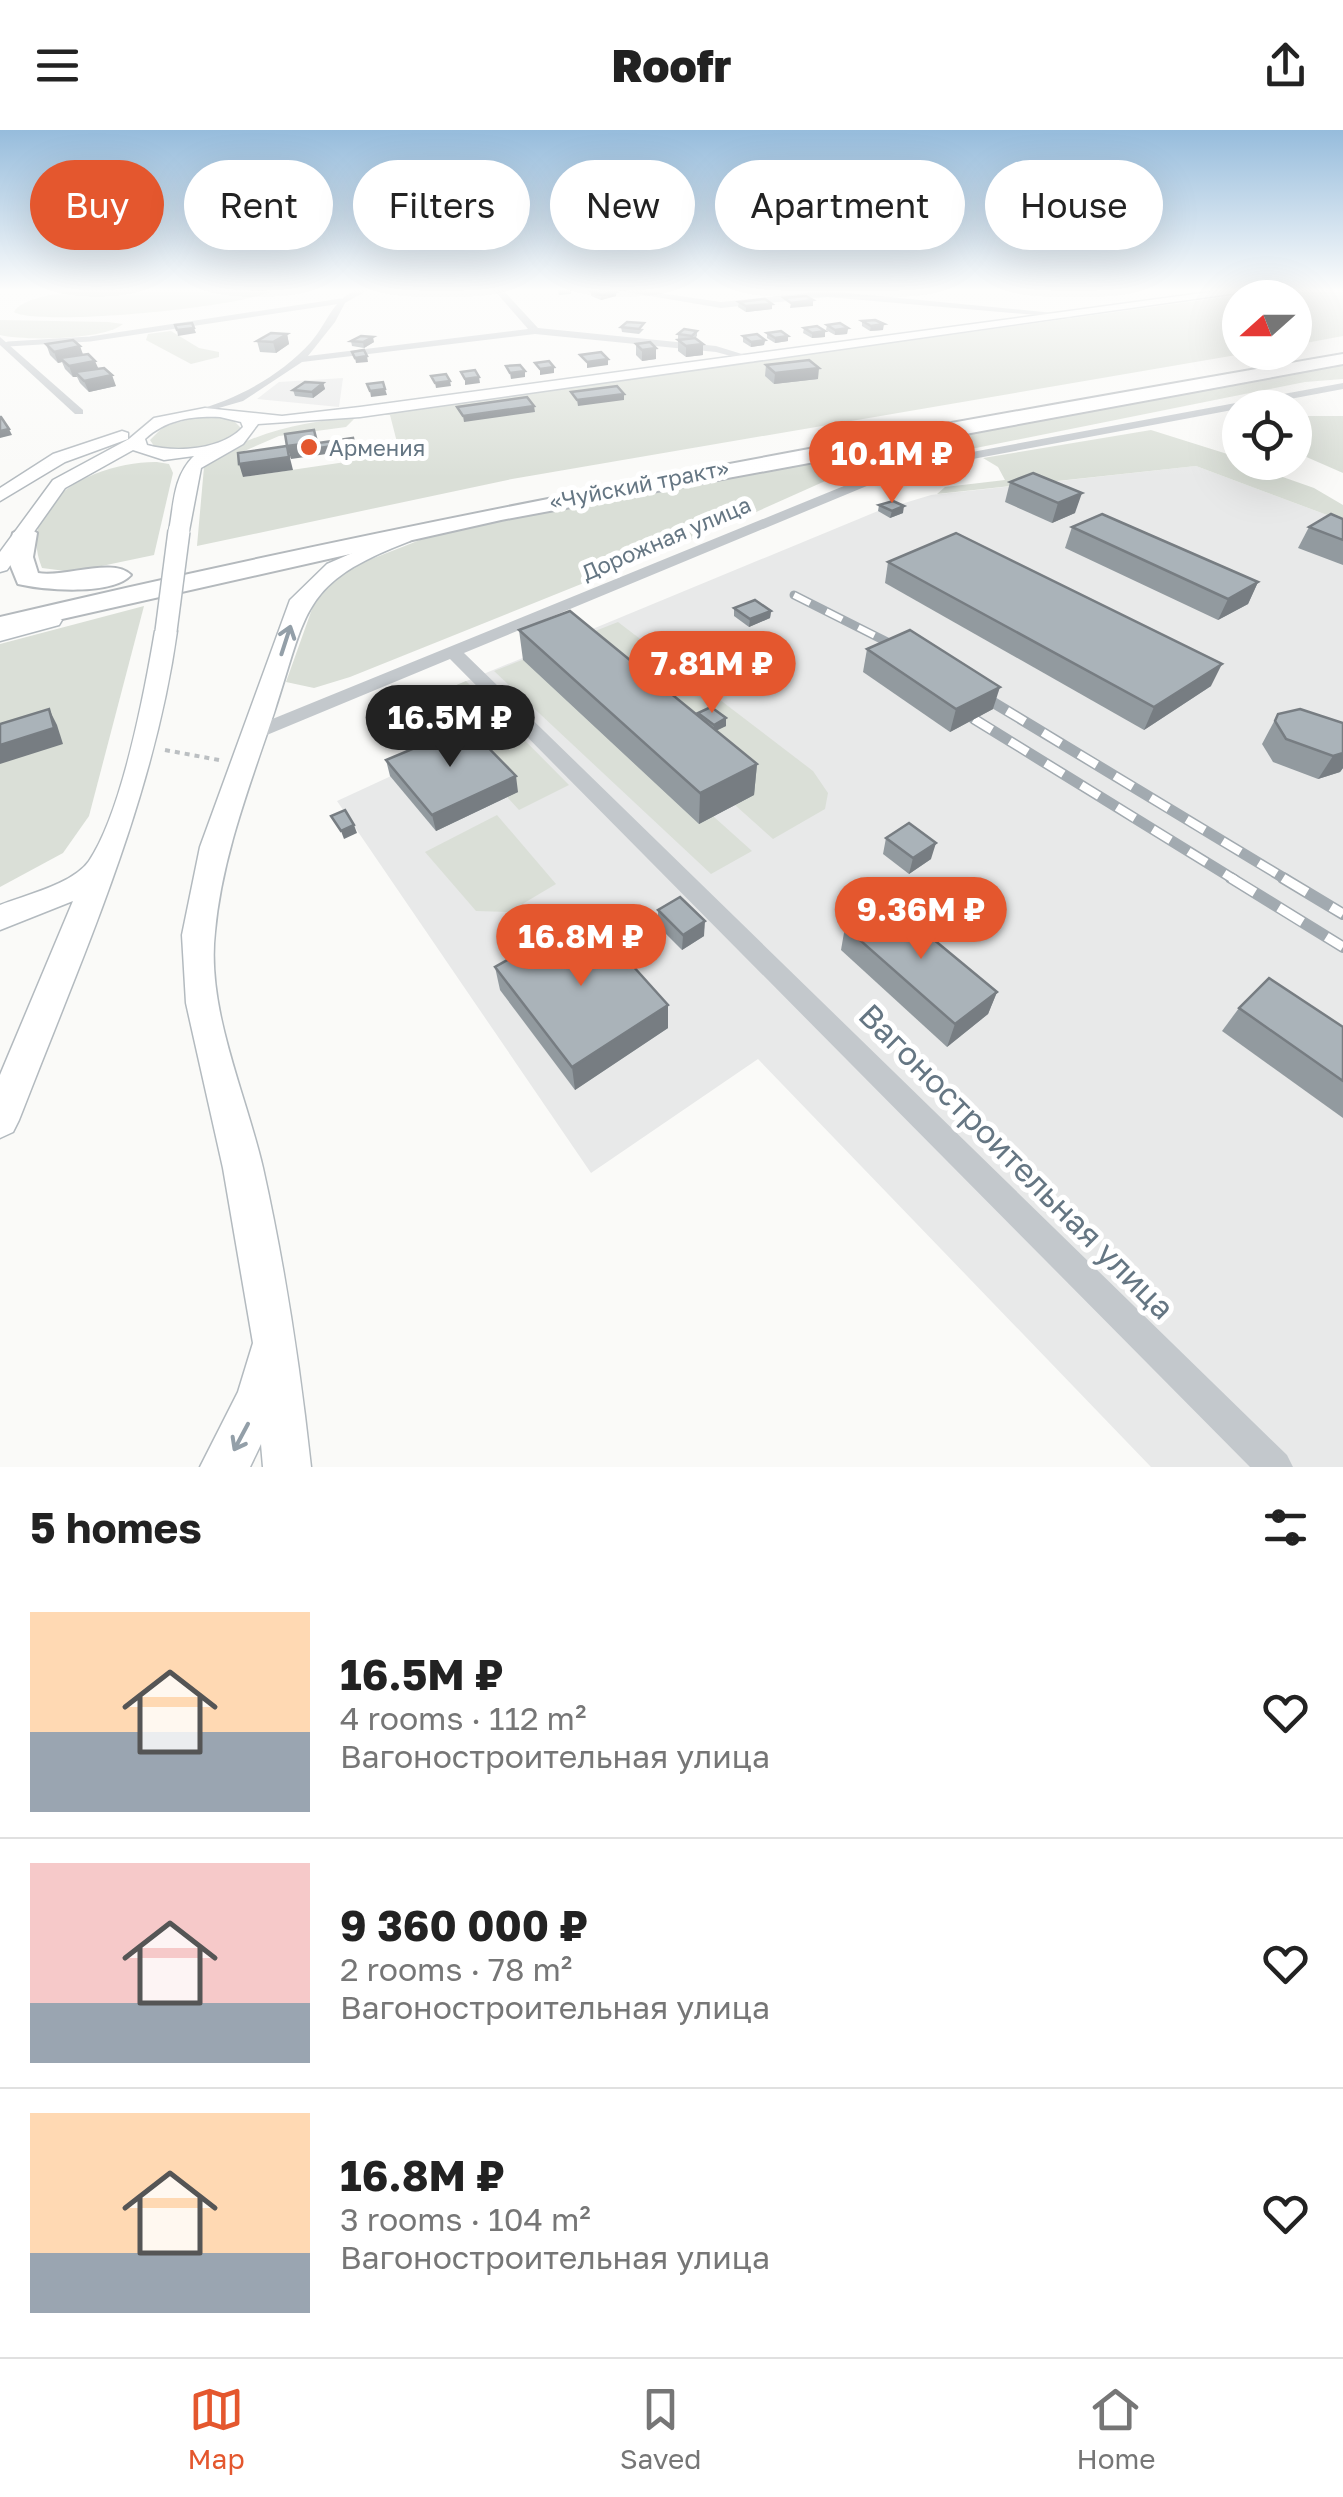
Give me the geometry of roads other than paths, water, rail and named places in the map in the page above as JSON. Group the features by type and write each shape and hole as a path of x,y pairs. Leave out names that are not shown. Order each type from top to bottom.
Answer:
{"highway":[{"name":"«Чуйский тракт»","path":"0,625 210,566 591,479 1318,352"},
{"name":"«Чуйский тракт»","path":"0,608 744,464 1343,359"},
{"path":"25,533 22,570 26,578 38,582 77,582 210,566"}],"street":[{"path":"14,352 79,412"},
{"path":"0,1120 44,1004 103,868 144,744 166,631 189,472 222,448 242,417 305,352"},
{"path":"296,360 359,352"},
{"path":"729,352 753,359"},
{"path":"0,496 59,458 139,436 194,414 282,421 801,352"},
{"name":"Дорожная улица","path":"255,733 892,473 1343,386"},
{"path":"139,436 150,452 181,461 189,472"},
{"path":"0,566 25,533 37,508 59,484 139,436"},
{"path":"94,466 222,448"},
{"path":"287,1467 275,1338 243,1168 203,1004 198,935 215,846 293,617 314,582 340,563 442,523"},
{"path":"0,634 210,566"},
{"name":"Вагоностроительная улица","path":"452,652 1276,1467"},
{"path":"0,918 73,888 103,868"},
{"path":"224,1467 260,1399 275,1338"}],"railway":[{"path":"794,595 911,654"},
{"path":"971,689 1287,880"},
{"path":"974,719 1235,880"},
{"path":"1231,878 1343,947"},
{"path":"1283,878 1343,914"}],"place":[{"name":"Армения","path":"309,447"}]}
